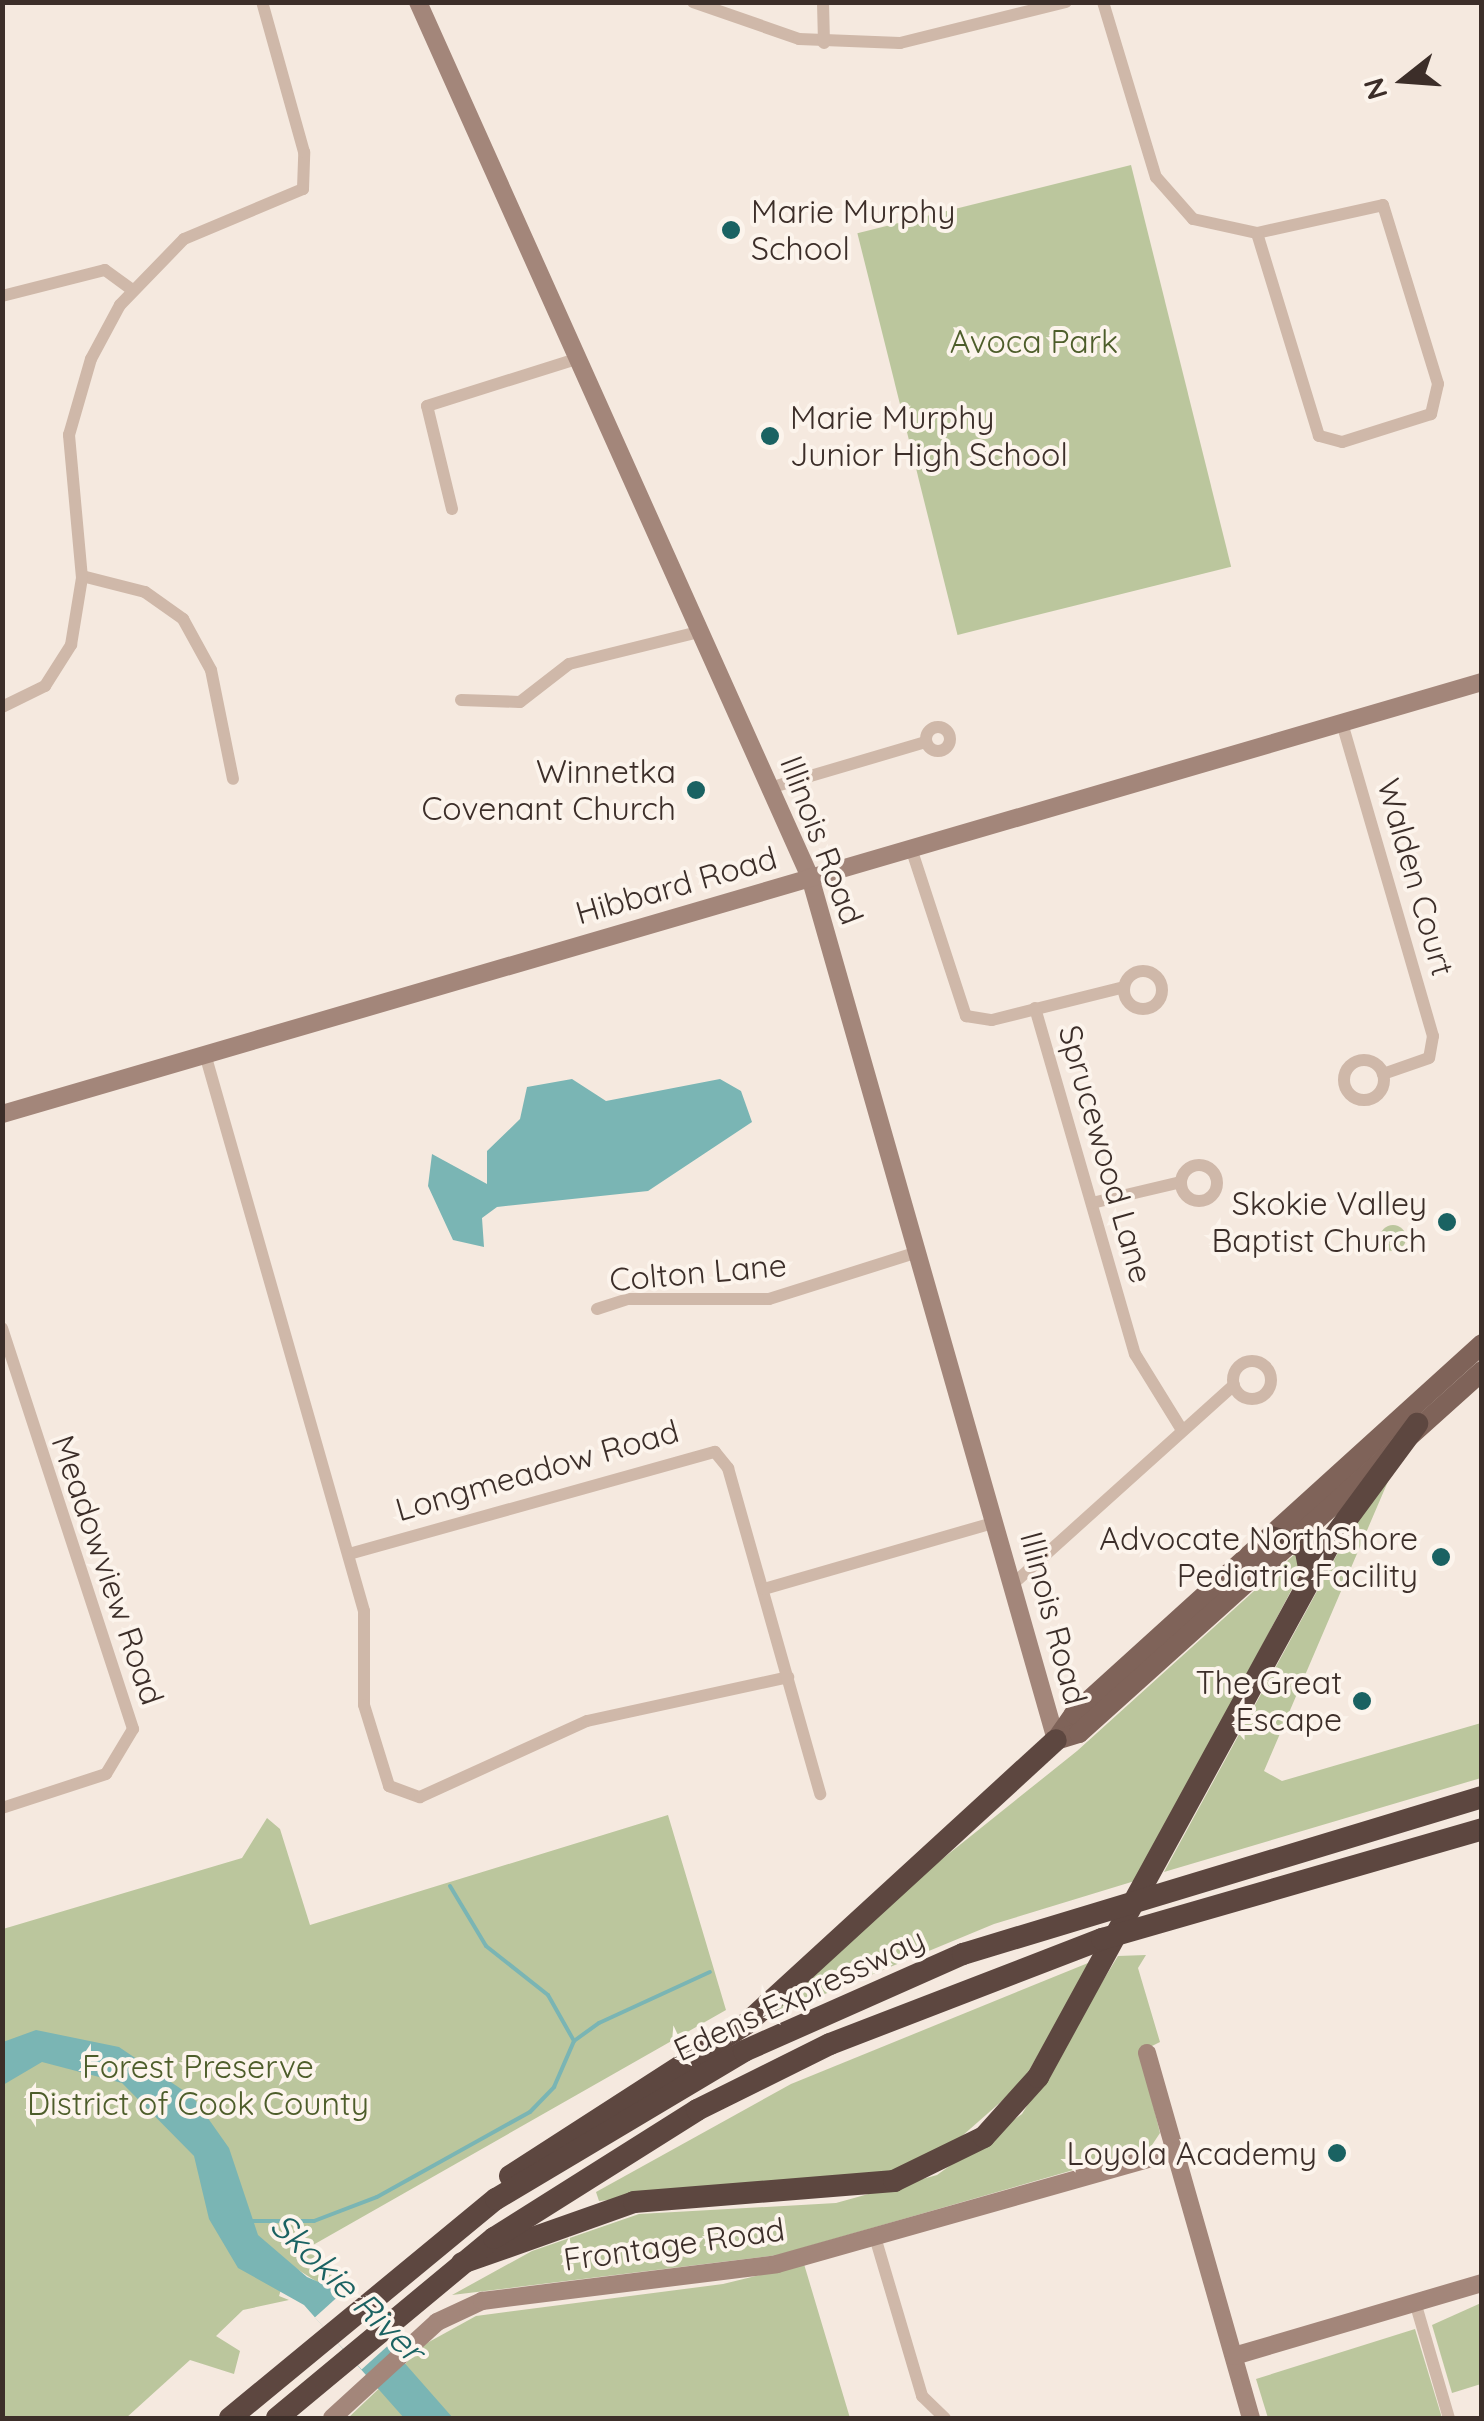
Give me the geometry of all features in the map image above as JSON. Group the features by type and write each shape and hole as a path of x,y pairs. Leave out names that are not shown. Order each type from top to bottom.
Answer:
{"highway":[{"path":"462,2263 634,2202 871,2187 919,2174 984,2136 1021,2100 1079,2004 1366,1486 1417,1424"},
{"path":"1281,1538 1308,1552 1310,1582"},
{"path":"496,2199 514,2169 746,2024 1056,1740"},
{"name":"Edens Expressway","path":"230,2418 356,2307 496,2199 744,2051 946,1961 1482,1797"},
{"name":"Edens Expressway","path":"278,2418 348,2354 462,2263 697,2110 913,2008 1102,1939 1482,1829"}],"main road":[{"path":"1056,1740 1079,1733 1482,1344"},
{"path":"1281,1538 1482,1371"}],"street":[{"path":"2,708 45,686 63,663 82,576 72,416 131,290 198,230 302,189 304,152 262,2"},
{"name":"Illinois Road","path":"418,2 774,788 810,877 1056,1740"},
{"path":"693,2 824,43 929,39 1066,2"},
{"path":"823,2 824,43"},
{"path":"1103,2 1166,192 1207,227 1257,233 1382,205 1438,384 1431,414 1342,442 1319,436 1257,233"},
{"path":"2,296 105,270 131,290"},
{"path":"452,509 429,403 579,358"},
{"path":"82,576 145,592 183,619 211,670 233,779"},
{"path":"461,700 520,702 569,664 702,631"},
{"name":"Hibbard Road","path":"2,1114 1482,682"},
{"name":"Walden Court","path":"1342,722 1433,1036 1429,1058 1382,1074"},
{"path":"774,788 926,742"},
{"name":"Sprucewood Lane","path":"910,848 960,1008 984,1021 1035,1008 1135,1354 1182,1430"},
{"path":"1035,1008 1124,987"},
{"path":"205,1054 367,1626 366,1716 384,1776 403,1797 630,1708 788,1677"},
{"path":"1092,1203 1181,1182"},
{"name":"Colton Lane","path":"597,1308 627,1299 768,1299 918,1252"},
{"name":"Meadowview Road","path":"2,1328 133,1729 106,1774 2,1808"},
{"path":"1014,1583 1234,1386"},
{"name":"Longmeadow Road","path":"349,1554 708,1451 728,1468 820,1794"},
{"path":"764,1588 996,1522"},
{"path":"1147,2052 1250,2418"},
{"name":"Frontage Road","path":"332,2418 400,2354 482,2301 708,2276 875,2237 1174,2152"},
{"path":"875,2237 922,2396 945,2418"},
{"path":"1234,2356 1482,2283"},
{"path":"1415,2302 1448,2418"}],"green space":[{"name":"Avoca Park","path":"1131,165 1231,567 958,635 857,233"},
{"path":"1393,1225 1403,1228 1403,1248 1393,1251 1383,1248 1380,1238 1383,1228"},
{"path":"1395,1465 1264,1771 1282,1781 1481,1723 1481,1778 1164,1872 1376,1483"},
{"path":"1296,1553 1302,1570 1138,1880 994,1924 779,2013 775,2007 911,1884 1077,1751"},
{"name":"Forest Preserve District of Cook County","path":"668,1815 726,2010 306,2249 350,2285 333,2292 289,2264 279,2296 289,2300 243,2310 216,2336 240,2351 234,2374 190,2360 126,2418 3,2418 3,1929 242,1858 267,1818 280,1829 310,1925"},
{"path":"1146,1955 1138,1968 1160,2042 1140,2052 1160,2133 1150,2148 778,2255 452,2295 532,2251 639,2214 836,2203 937,2175 1022,2114 1118,1956"},
{"path":"1093,1961 1021,2084 953,2144 896,2171 599,2201 596,2192 791,2084"},
{"path":"804,2264 850,2418 348,2418 427,2343 476,2316 723,2284"},
{"path":"1481,2303 1481,2384 1452,2393 1432,2325"},
{"path":"1415,2329 1442,2418 1268,2418 1256,2379"}],"water":[{"path":"572,1079 606,1101 720,1079 741,1091 752,1122 648,1191 497,1207 482,1218 484,1247 453,1240 428,1186 432,1154 487,1184 487,1151 520,1119 527,1087"},
{"path":"36,2030 119,2047 193,2097 229,2148 258,2235 307,2277 342,2292 453,2418 404,2418 304,2305 238,2268 209,2219 194,2156 122,2083 42,2062 3,2085 3,2042"}],"pier":[{"path":"343,2292 390,2344 362,2369 315,2317"}],"waterway":[{"path":"450,1886 486,1946 548,1995 574,2041"},
{"name":"Skokie River","path":"247,2221 314,2221 377,2197 530,2112 554,2087 574,2041 599,2023 710,1972"}],"place":[{"name":"Marie Murphy School","path":"731,230"},
{"name":"Marie Murphy Junior High School","path":"770,436"},
{"name":"Winnetka Covenant Church","path":"696,790"},
{"name":"Skokie Valley Baptist Church","path":"1447,1222"},
{"name":"Advocate NorthShore Pediatric Facility","path":"1441,1557"},
{"name":"The Great Escape","path":"1362,1701"},
{"name":"Loyola Academy","path":"1337,2153"}]}
